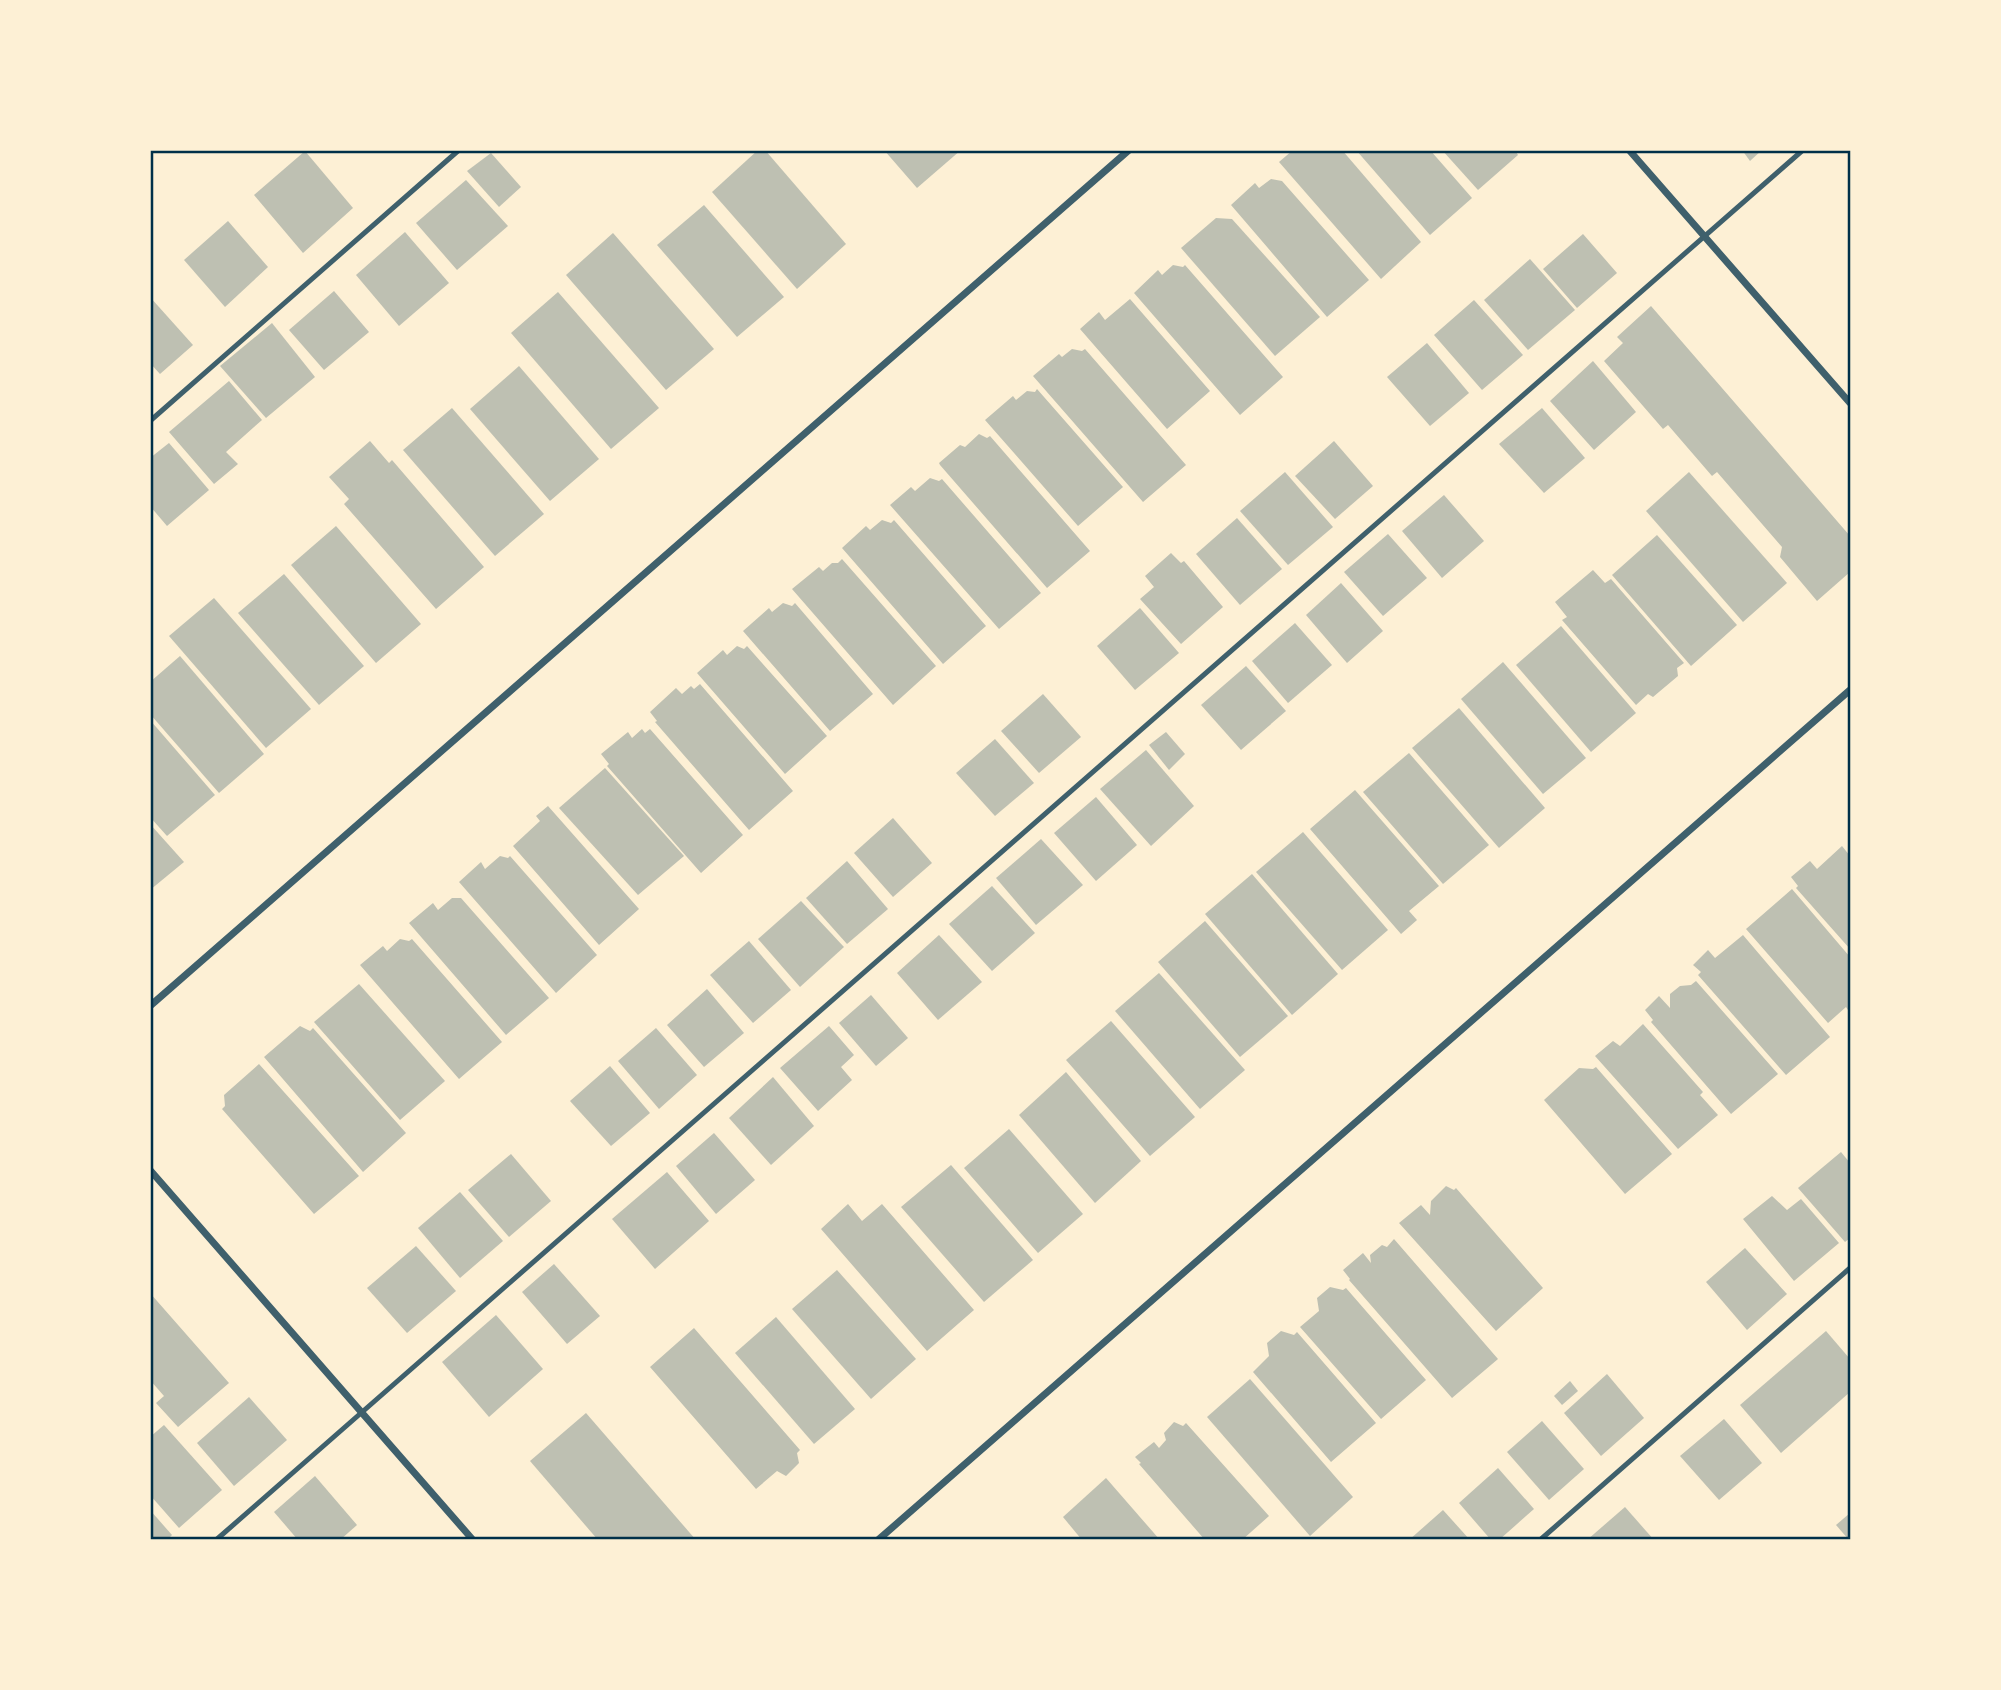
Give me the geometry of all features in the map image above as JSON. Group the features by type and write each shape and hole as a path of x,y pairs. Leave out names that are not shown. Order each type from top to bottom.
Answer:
{"street":[{"path":"150,1006 1129,150"},
{"path":"1629,150 1850,403"},
{"path":"878,1539 1850,690"},
{"path":"150,1170 473,1539"}],"lane":[{"path":"150,421 459,150"},
{"path":"216,1539 1803,150"},
{"path":"1540,1539 1850,1268"}],"building":[{"path":"758,150 765,150 846,244 797,289 712,192"},
{"path":"884,150 961,150 917,188"},
{"path":"1293,150 1342,150 1421,242 1381,279 1279,162"},
{"path":"1356,150 1430,150 1472,198 1430,235"},
{"path":"1442,150 1515,150 1518,155 1478,190"},
{"path":"1742,150 1762,150 1750,161"},
{"path":"305,151 353,208 303,253 254,195"},
{"path":"491,153 521,187 499,207 467,171"},
{"path":"1271,179 1282,181 1369,280 1327,317 1231,205 1255,183 1259,188"},
{"path":"466,180 508,226 457,270 416,223"},
{"path":"704,205 784,297 737,337 657,245"},
{"path":"1216,218 1232,219 1320,317 1275,356 1181,248"},
{"path":"228,221 268,267 225,307 184,260"},
{"path":"405,232 449,283 399,326 356,275"},
{"path":"613,233 714,349 666,390 566,275"},
{"path":"1583,234 1617,273 1577,308 1543,269"},
{"path":"1530,259 1575,310 1528,350 1484,300"},
{"path":"1173,265 1185,265 1283,377 1240,415 1134,293 1158,270 1162,275"},
{"path":"334,291 369,332 324,370 289,330"},
{"path":"558,292 659,408 611,449 511,333"},
{"path":"150,297 193,345 160,374 150,363"},
{"path":"1130,299 1210,391 1167,429 1080,329 1099,312 1105,320"},
{"path":"1474,300 1523,355 1482,390 1434,335"},
{"path":"1651,306 1850,536 1850,572 1817,601 1780,557 1782,547 1717,472 1712,476 1668,425 1663,429 1604,361 1623,343 1617,337"},
{"path":"272,323 315,377 266,418 220,366"},
{"path":"1427,343 1469,393 1430,426 1387,377"},
{"path":"1072,349 1085,349 1186,465 1143,502 1033,376 1059,354 1062,357"},
{"path":"1593,361 1636,412 1594,450 1550,401"},
{"path":"519,366 599,459 550,501 470,409"},
{"path":"229,381 262,420 226,452 238,464 214,484 169,432"},
{"path":"1037,389 1123,487 1078,526 985,420 1013,396 1016,400 1027,391 1035,392"},
{"path":"452,408 544,514 495,556 403,450"},
{"path":"1542,408 1585,458 1544,493 1499,444"},
{"path":"979,434 987,438 990,436 1090,551 1047,588 939,463 960,445 965,447"},
{"path":"370,441 389,463 392,460 484,567 436,609 344,504 349,499 329,477"},
{"path":"1334,441 1373,486 1335,519 1295,476"},
{"path":"169,443 209,490 167,526 150,506 150,458"},
{"path":"1285,472 1333,527 1288,565 1240,511"},
{"path":"1689,472 1787,583 1743,622 1646,511"},
{"path":"930,478 939,481 942,479 1041,593 999,629 890,505 911,487 915,491"},
{"path":"1444,495 1484,541 1442,578 1402,531"},
{"path":"1237,518 1282,569 1240,605 1196,554"},
{"path":"882,520 891,523 894,520 986,626 943,664 842,548 866,526 870,530"},
{"path":"336,526 421,624 376,663 291,565"},
{"path":"1388,534 1427,578 1383,616 1344,572"},
{"path":"1657,535 1737,625 1691,666 1612,575"},
{"path":"1171,553 1181,563 1184,561 1223,607 1181,644 1140,599 1154,587 1145,576"},
{"path":"842,559 936,666 893,705 792,589 819,567 823,571"},
{"path":"1593,570 1605,583 1611,579 1684,663 1677,668 1678,676 1653,697 1648,694 1636,705 1562,620 1567,617 1555,602"},
{"path":"284,574 364,666 319,705 238,613"},
{"path":"1341,583 1383,631 1347,663 1306,615"},
{"path":"214,598 311,709 266,748 169,636"},
{"path":"783,603 792,606 795,603 873,694 830,731 743,631 769,608 772,612"},
{"path":"1140,608 1179,653 1135,690 1097,646"},
{"path":"1295,623 1332,665 1288,703 1252,661"},
{"path":"1561,626 1636,713 1591,752 1516,665"},
{"path":"737,646 744,649 747,646 827,736 785,774 697,673 723,650 727,655"},
{"path":"180,656 264,754 219,793 150,714 150,682"},
{"path":"1503,662 1586,758 1543,794 1461,699"},
{"path":"1246,666 1286,711 1241,750 1201,705"},
{"path":"700,684 793,791 749,830 655,722 657,721 650,712 676,688 682,694 691,686 694,689"},
{"path":"1043,694 1081,737 1039,773 1001,731"},
{"path":"1459,708 1545,808 1499,848 1412,748"},
{"path":"150,720 215,795 167,836 150,817"},
{"path":"642,729 645,733 650,729 743,835 701,873 607,766 609,764 601,754 628,732 632,738"},
{"path":"1166,732 1185,754 1169,770 1149,745"},
{"path":"995,739 1034,783 995,816 956,773"},
{"path":"1146,750 1194,806 1151,846 1100,789"},
{"path":"1409,753 1489,845 1443,884 1363,792"},
{"path":"605,768 684,856 638,895 559,808"},
{"path":"1355,790 1439,886 1409,911 1417,920 1401,934 1310,829"},
{"path":"1096,797 1137,845 1096,881 1054,833"},
{"path":"548,806 639,909 599,945 513,846 540,821 536,816"},
{"path":"893,818 932,863 893,897 854,853"},
{"path":"150,824 184,862 150,890"},
{"path":"1303,832 1388,930 1342,970 1256,872"},
{"path":"1041,839 1083,885 1036,925 996,878"},
{"path":"1842,846 1850,856 1850,949 1796,888 1798,886 1791,877 1810,861 1817,869"},
{"path":"500,856 510,856 597,955 556,993 459,882 481,862 485,869"},
{"path":"847,861 888,909 847,944 806,898"},
{"path":"1252,874 1338,974 1292,1015 1205,914"},
{"path":"992,886 1035,933 992,971 949,924"},
{"path":"1792,889 1850,957 1850,1013 1846,1007 1828,1023 1746,929"},
{"path":"452,898 461,898 549,998 506,1035 409,923 433,903 438,910"},
{"path":"801,901 844,947 800,987 758,939"},
{"path":"1205,921 1288,1016 1240,1057 1158,962"},
{"path":"939,935 982,982 938,1020 897,973"},
{"path":"1743,935 1830,1037 1786,1075 1698,975 1701,972 1693,965 1708,950 1715,958"},
{"path":"400,939 412,939 502,1042 459,1079 360,965 383,946 387,951"},
{"path":"749,941 791,990 753,1023 710,975"},
{"path":"1159,973 1245,1070 1200,1109 1115,1011"},
{"path":"1696,981 1778,1074 1731,1114 1651,1022 1653,1020 1645,1010 1659,996 1670,1008 1670,994 1680,986 1691,985"},
{"path":"359,984 445,1081 400,1120 314,1022"},
{"path":"707,989 744,1033 704,1067 667,1025"},
{"path":"871,995 908,1038 876,1066 839,1023"},
{"path":"1111,1021 1195,1117 1150,1156 1066,1060"},
{"path":"1643,1024 1703,1092 1700,1095 1718,1115 1678,1149 1595,1056 1613,1041 1620,1046"},
{"path":"300,1026 310,1031 313,1028 406,1133 363,1172 264,1057"},
{"path":"829,1026 854,1055 841,1067 852,1080 818,1111 780,1068"},
{"path":"656,1028 697,1075 659,1109 618,1061"},
{"path":"259,1064 359,1176 314,1214 222,1109 225,1106 224,1095"},
{"path":"610,1066 650,1113 611,1146 570,1101"},
{"path":"1596,1067 1672,1154 1625,1194 1544,1100 1579,1068"},
{"path":"1066,1072 1141,1161 1095,1203 1019,1115"},
{"path":"773,1077 814,1126 771,1165 729,1118"},
{"path":"1009,1129 1083,1214 1038,1253 964,1168"},
{"path":"714,1133 755,1180 716,1214 676,1166"},
{"path":"1841,1152 1850,1163 1850,1238 1845,1242 1798,1188"},
{"path":"511,1154 551,1201 509,1237 468,1190"},
{"path":"951,1165 1033,1260 984,1302 901,1207"},
{"path":"667,1172 709,1221 655,1269 612,1219"},
{"path":"1446,1186 1454,1190 1456,1188 1543,1288 1496,1331 1399,1223 1421,1205 1430,1215 1431,1201"},
{"path":"460,1192 503,1241 460,1278 418,1228"},
{"path":"1772,1196 1787,1210 1801,1199 1839,1243 1794,1281 1743,1219"},
{"path":"848,1204 862,1221 882,1204 974,1310 927,1351 821,1229"},
{"path":"1394,1239 1498,1359 1452,1398 1343,1270 1363,1253 1371,1263 1370,1255 1382,1245 1387,1247"},
{"path":"416,1246 456,1291 407,1333 367,1288"},
{"path":"1745,1248 1787,1294 1747,1330 1706,1282"},
{"path":"554,1264 600,1316 567,1344 522,1292"},
{"path":"837,1270 916,1359 871,1399 792,1309"},
{"path":"1330,1287 1343,1290 1346,1288 1426,1380 1381,1419 1300,1327 1319,1311 1317,1298"},
{"path":"150,1293 229,1383 178,1427 156,1403 164,1396 150,1380"},
{"path":"496,1315 543,1369 489,1417 442,1362"},
{"path":"776,1317 855,1409 814,1444 735,1353"},
{"path":"694,1328 800,1450 797,1453 799,1463 786,1476 777,1471 756,1489 650,1367"},
{"path":"1281,1331 1294,1335 1297,1332 1376,1423 1331,1462 1253,1372 1269,1356 1267,1343"},
{"path":"1826,1331 1850,1359 1850,1392 1781,1453 1740,1405"},
{"path":"1607,1374 1644,1418 1601,1456 1564,1413"},
{"path":"1250,1379 1353,1497 1310,1536 1207,1417"},
{"path":"1570,1381 1578,1391 1562,1405 1554,1396"},
{"path":"249,1397 287,1440 234,1486 197,1443"},
{"path":"586,1413 696,1540 598,1540 530,1461"},
{"path":"1724,1419 1762,1463 1719,1500 1680,1456"},
{"path":"1542,1421 1584,1469 1549,1500 1507,1452"},
{"path":"1174,1422 1183,1426 1186,1423 1269,1516 1242,1540 1205,1540 1139,1464 1141,1463 1135,1457 1154,1442 1159,1448 1166,1440 1164,1433"},
{"path":"164,1425 222,1490 179,1528 150,1495 150,1437"},
{"path":"1498,1468 1534,1509 1499,1540 1491,1540 1459,1503"},
{"path":"315,1476 357,1525 340,1540 298,1540 274,1512"},
{"path":"1106,1478 1160,1540 1082,1540 1063,1517"},
{"path":"1625,1507 1654,1540 1587,1540"},
{"path":"150,1510 172,1535 167,1540 150,1540"},
{"path":"1443,1510 1470,1540 1409,1540"},
{"path":"1850,1513 1850,1540 1849,1540 1836,1525"}]}
